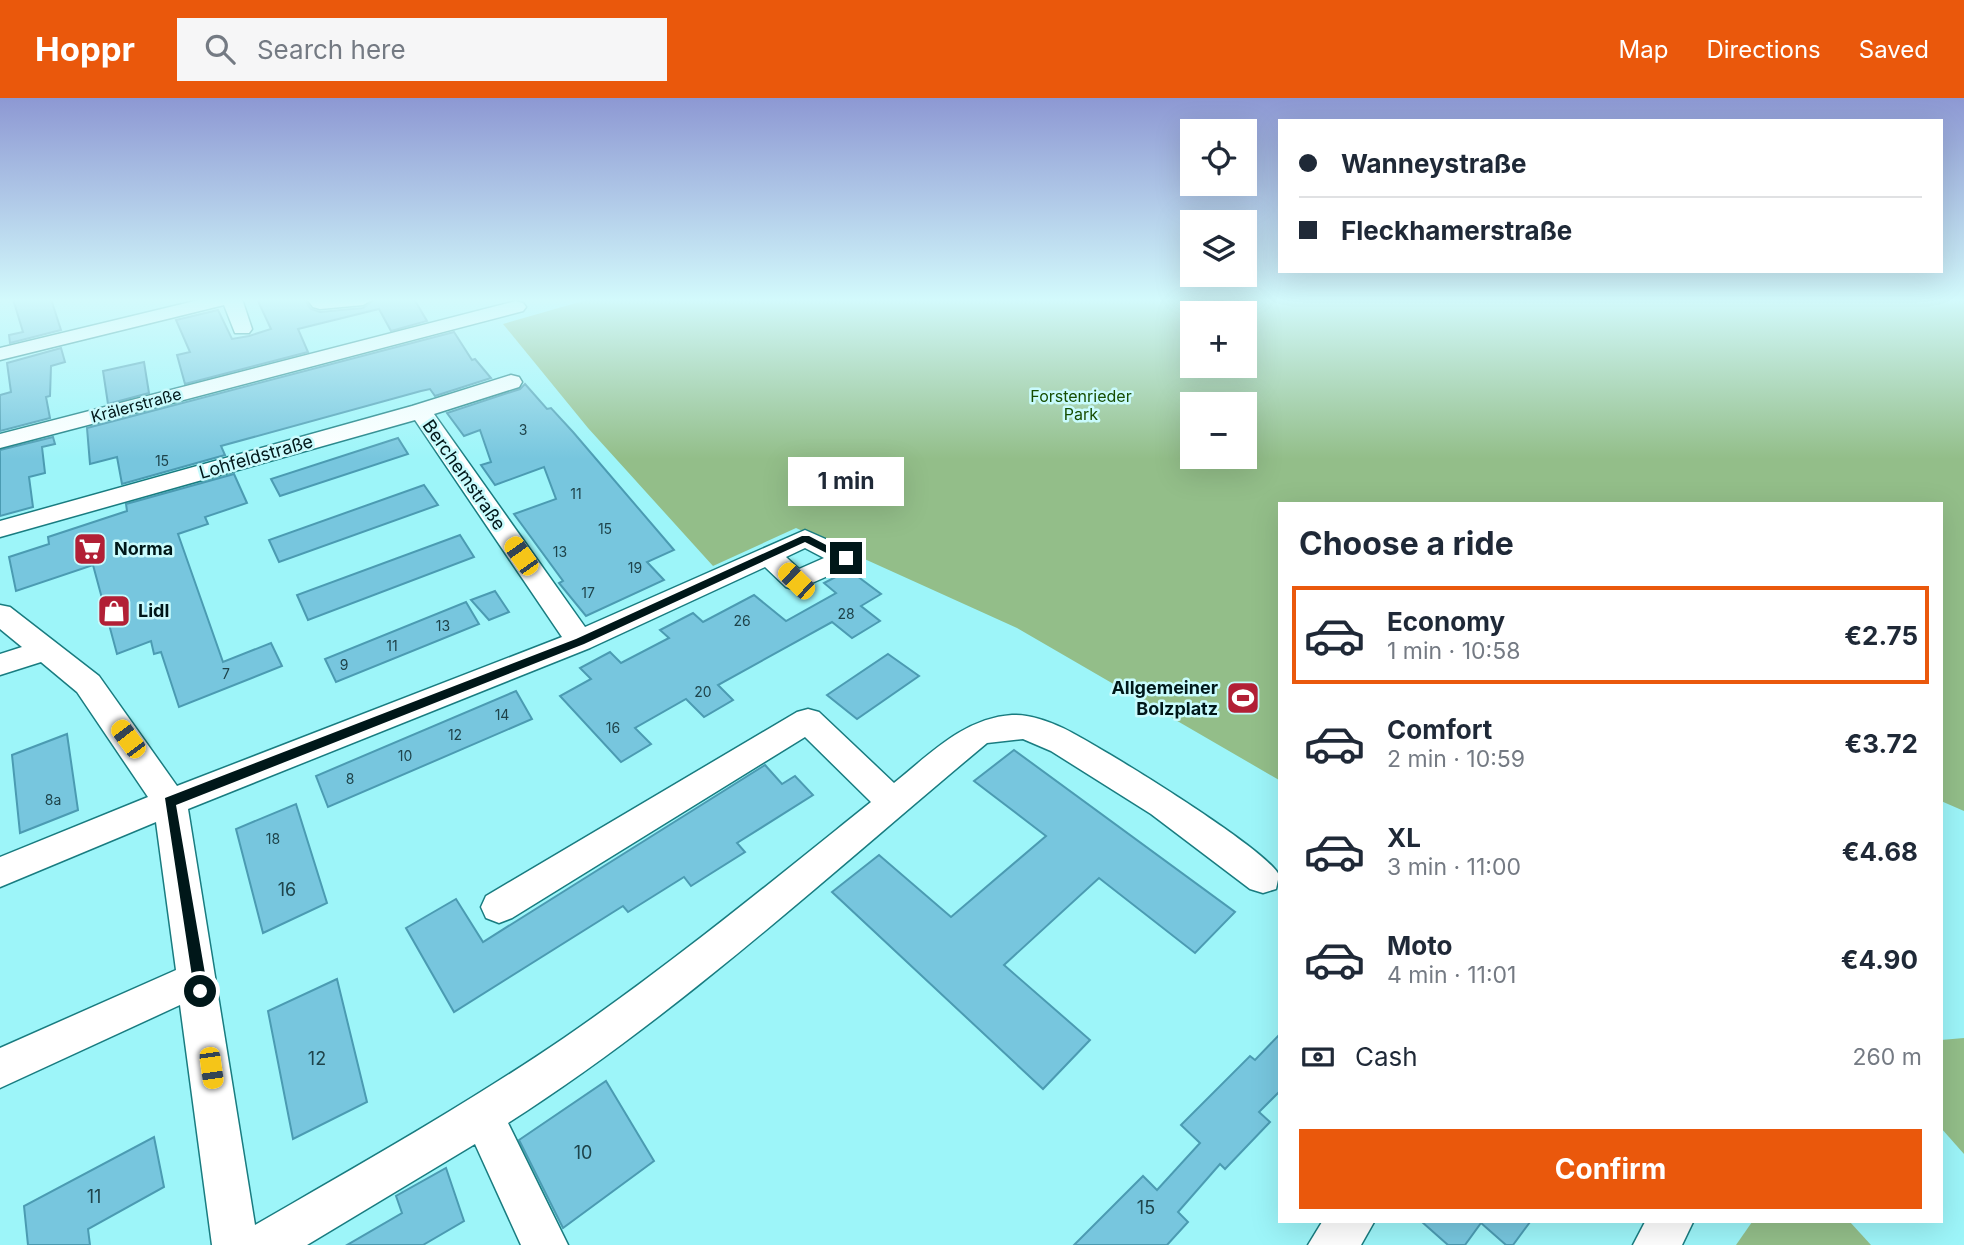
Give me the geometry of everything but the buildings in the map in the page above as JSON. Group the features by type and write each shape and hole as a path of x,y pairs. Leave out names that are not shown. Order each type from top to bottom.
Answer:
{"street":[{"name":"Krälerstraße","path":"0,441 341,353"},
{"name":"Lohfeldstraße","path":"0,529 420,411 511,382"},
{"name":"Berchemstraße","path":"420,411 580,641"},
{"path":"0,872 170,802 580,641 768,555"},
{"path":"0,614 88,684 170,802 198,978 235,1245"},
{"path":"0,665 45,650"},
{"path":"499,907 808,720 892,802"},
{"path":"264,1245 483,1116 578,1052 664,988 976,735 1001,727 1024,727 1079,752 1201,829 1263,878"},
{"path":"0,1068 198,978"},
{"path":"483,1116 545,1245"},
{"path":"1331,1245 1351,1223"},
{"path":"1656,1245 1670,1223"}],"green space":[{"name":"Forstenrieder Park","path":"526,353 1180,353 1180,378 1257,378 1257,353 1964,353 1964,811 1943,802 1943,502 1278,502 1278,779 1017,628 796,528 713,566 588,428"},
{"path":"1964,1038 1964,1154 1943,1130 1943,1040"},
{"path":"1751,1223 1851,1223 1871,1245 1736,1245"}],"place":[{"name":"Norma","path":"90,549"},
{"name":"Lidl","path":"114,611"},
{"name":"Allgemeiner Bolzplatz","path":"1243,698"}],"route":[{"path":"200,991 170,802 580,641 806,538 846,558"}]}
